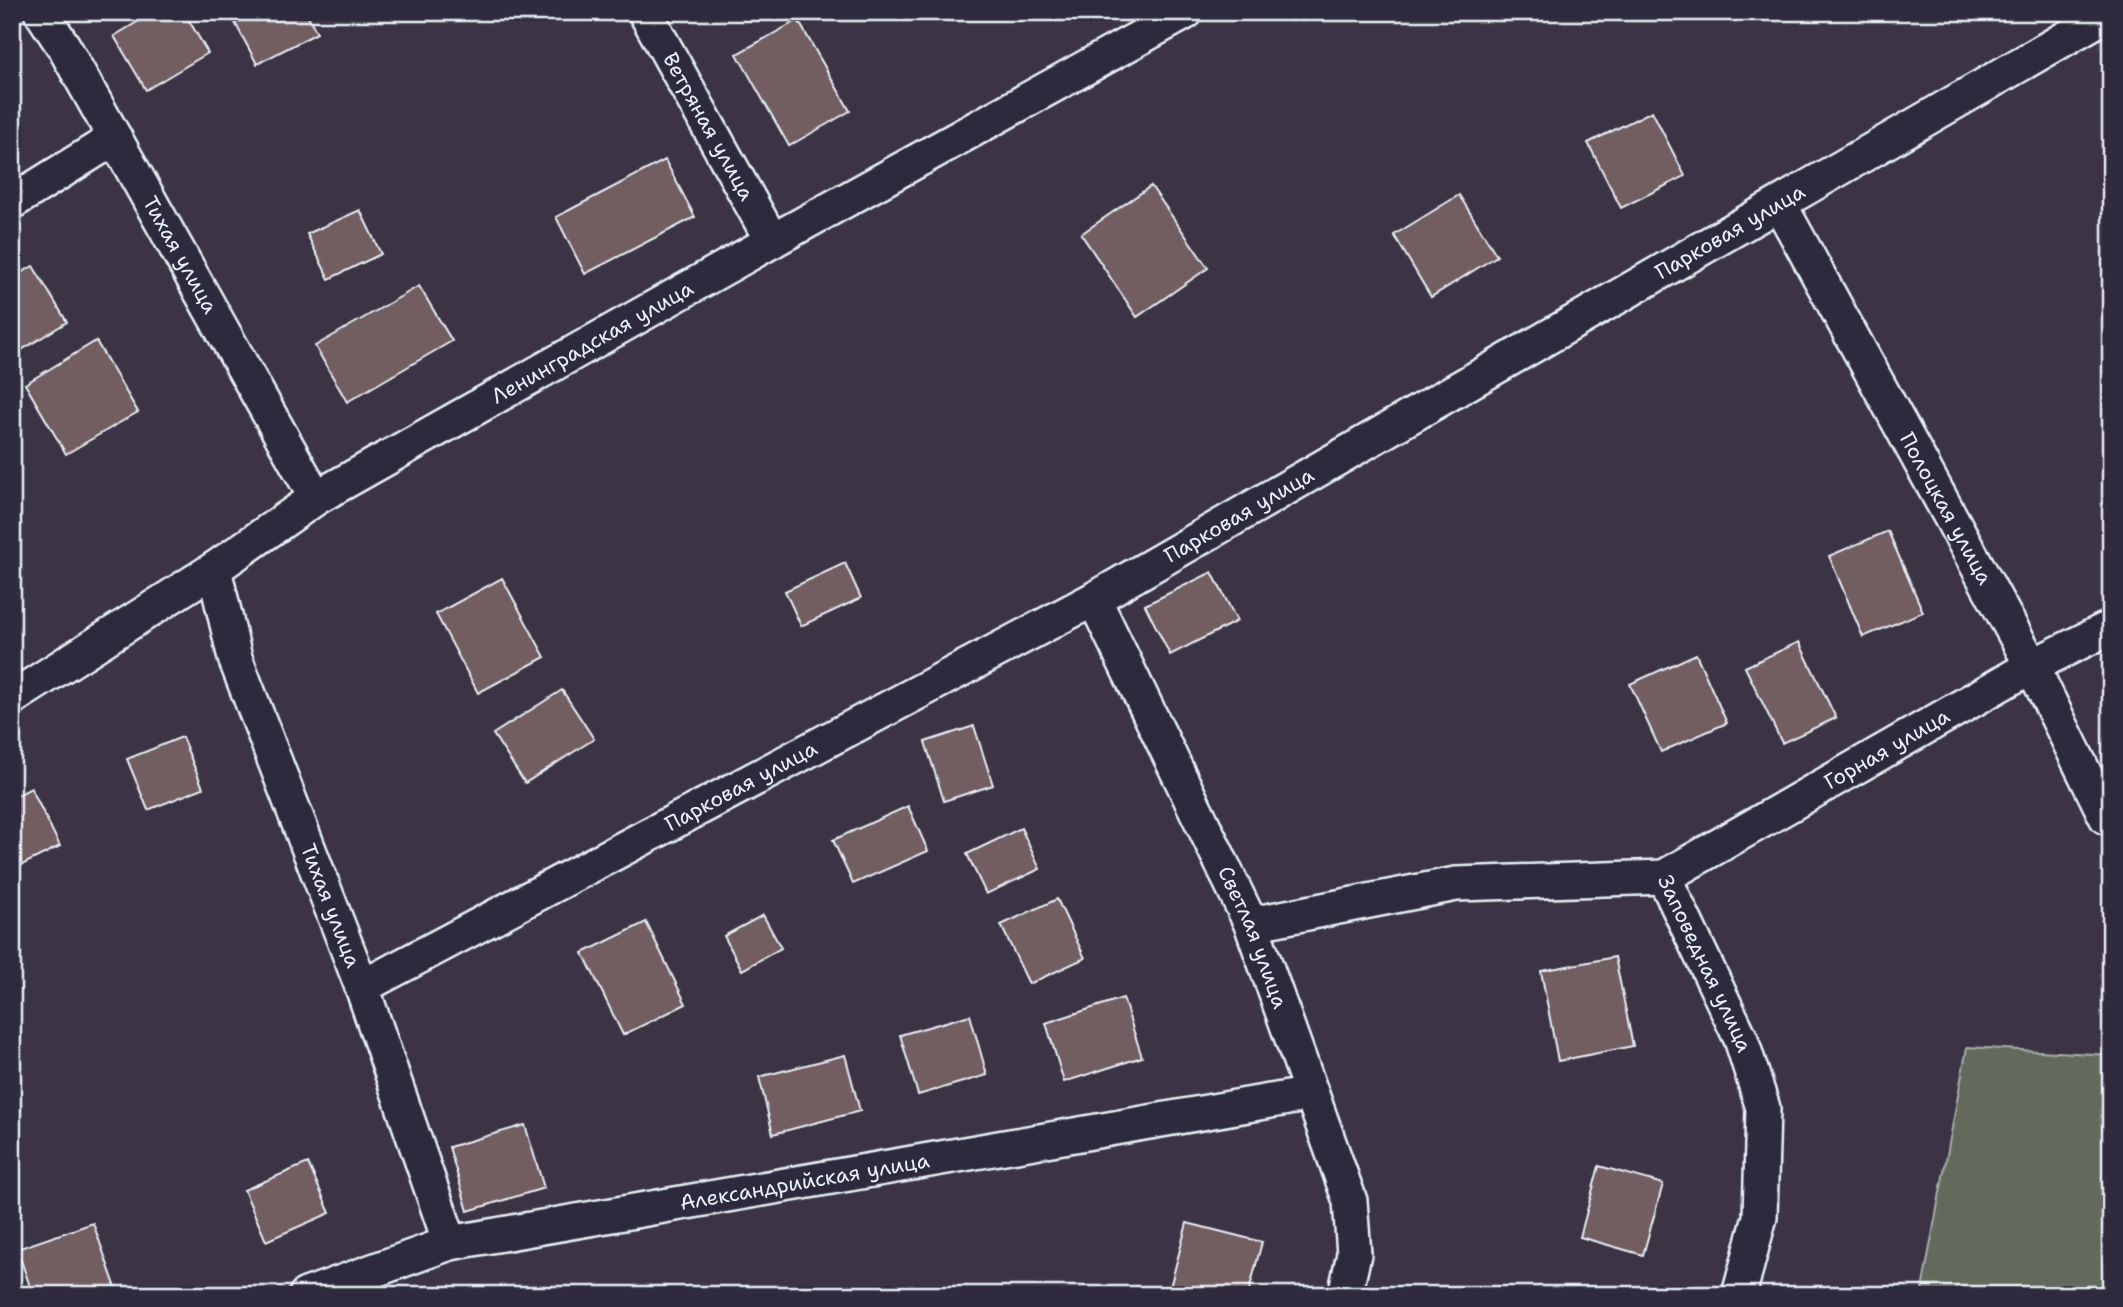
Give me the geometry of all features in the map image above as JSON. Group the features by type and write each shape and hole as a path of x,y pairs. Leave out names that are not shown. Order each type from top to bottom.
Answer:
{"street":[{"name":"Тихая улица","path":"41,12 64,47 316,498"},
{"name":"Ветряная улица","path":"645,12 772,241"},
{"name":"Ленинградская улица","path":"12,698 214,569 316,498 1186,12"},
{"name":"Парковая улица","path":"362,987 1094,599 2092,23 2095,12"},
{"path":"12,202 115,138"},
{"name":"Полоцкая улица","path":"1780,205 2032,666 2106,817"},
{"name":"Тихая улица","path":"214,569 235,658 362,987 450,1243"},
{"name":"Светлая улица","path":"1094,599 1251,924 1350,1201 1354,1254 1345,1295"},
{"name":"Горная улица","path":"1664,877 2032,666 2111,627"},
{"name":"Заповедная улица","path":"1251,924 1456,884 1664,877 1741,1040 1763,1108 1759,1217 1739,1295"},
{"name":"Александрийская улица","path":"306,1295 450,1243 1311,1094"}],"green space":[{"path":"1967,1047 2111,1055 2111,1295 1921,1295"}],"building":[{"path":"154,12 184,12 208,53 146,90 114,36"},
{"path":"240,12 306,12 317,33 257,64 232,17"},
{"path":"798,20 850,111 789,146 737,54"},
{"path":"1652,111 1685,176 1621,208 1588,143"},
{"path":"665,160 695,217 585,274 556,217"},
{"path":"1151,186 1208,268 1137,317 1081,234"},
{"path":"1459,195 1497,256 1431,297 1394,235"},
{"path":"360,210 381,254 329,279 307,234"},
{"path":"33,266 67,322 15,354 12,278"},
{"path":"419,286 452,341 347,402 315,346"},
{"path":"96,341 138,412 66,454 25,384"},
{"path":"1888,531 1923,612 1863,637 1829,556"},
{"path":"845,563 861,598 801,626 785,591"},
{"path":"1212,572 1237,621 1170,655 1145,605"},
{"path":"502,578 545,657 478,693 436,614"},
{"path":"1799,642 1836,718 1782,743 1745,667"},
{"path":"1696,654 1727,723 1661,752 1630,684"},
{"path":"562,690 594,739 525,783 493,734"},
{"path":"974,726 993,785 944,801 925,742"},
{"path":"182,737 203,788 148,810 127,759"},
{"path":"31,788 60,846 12,870 12,798"},
{"path":"908,806 928,851 853,884 833,840"},
{"path":"1021,828 1040,869 986,894 967,854"},
{"path":"1057,899 1085,958 1029,984 1001,925"},
{"path":"763,915 781,948 742,970 724,936"},
{"path":"646,922 686,1004 623,1035 583,953"},
{"path":"1615,957 1633,1046 1558,1061 1541,971"},
{"path":"1123,998 1142,1057 1064,1082 1046,1023"},
{"path":"970,1015 987,1075 918,1095 900,1035"},
{"path":"845,1055 860,1111 773,1134 759,1077"},
{"path":"525,1125 544,1188 468,1211 449,1147"},
{"path":"308,1163 330,1213 266,1241 244,1190"},
{"path":"1599,1166 1663,1184 1643,1255 1580,1237"},
{"path":"93,1223 117,1291 107,1295 33,1295 17,1249"},
{"path":"1187,1223 1262,1242 1248,1295 1168,1295"}]}
